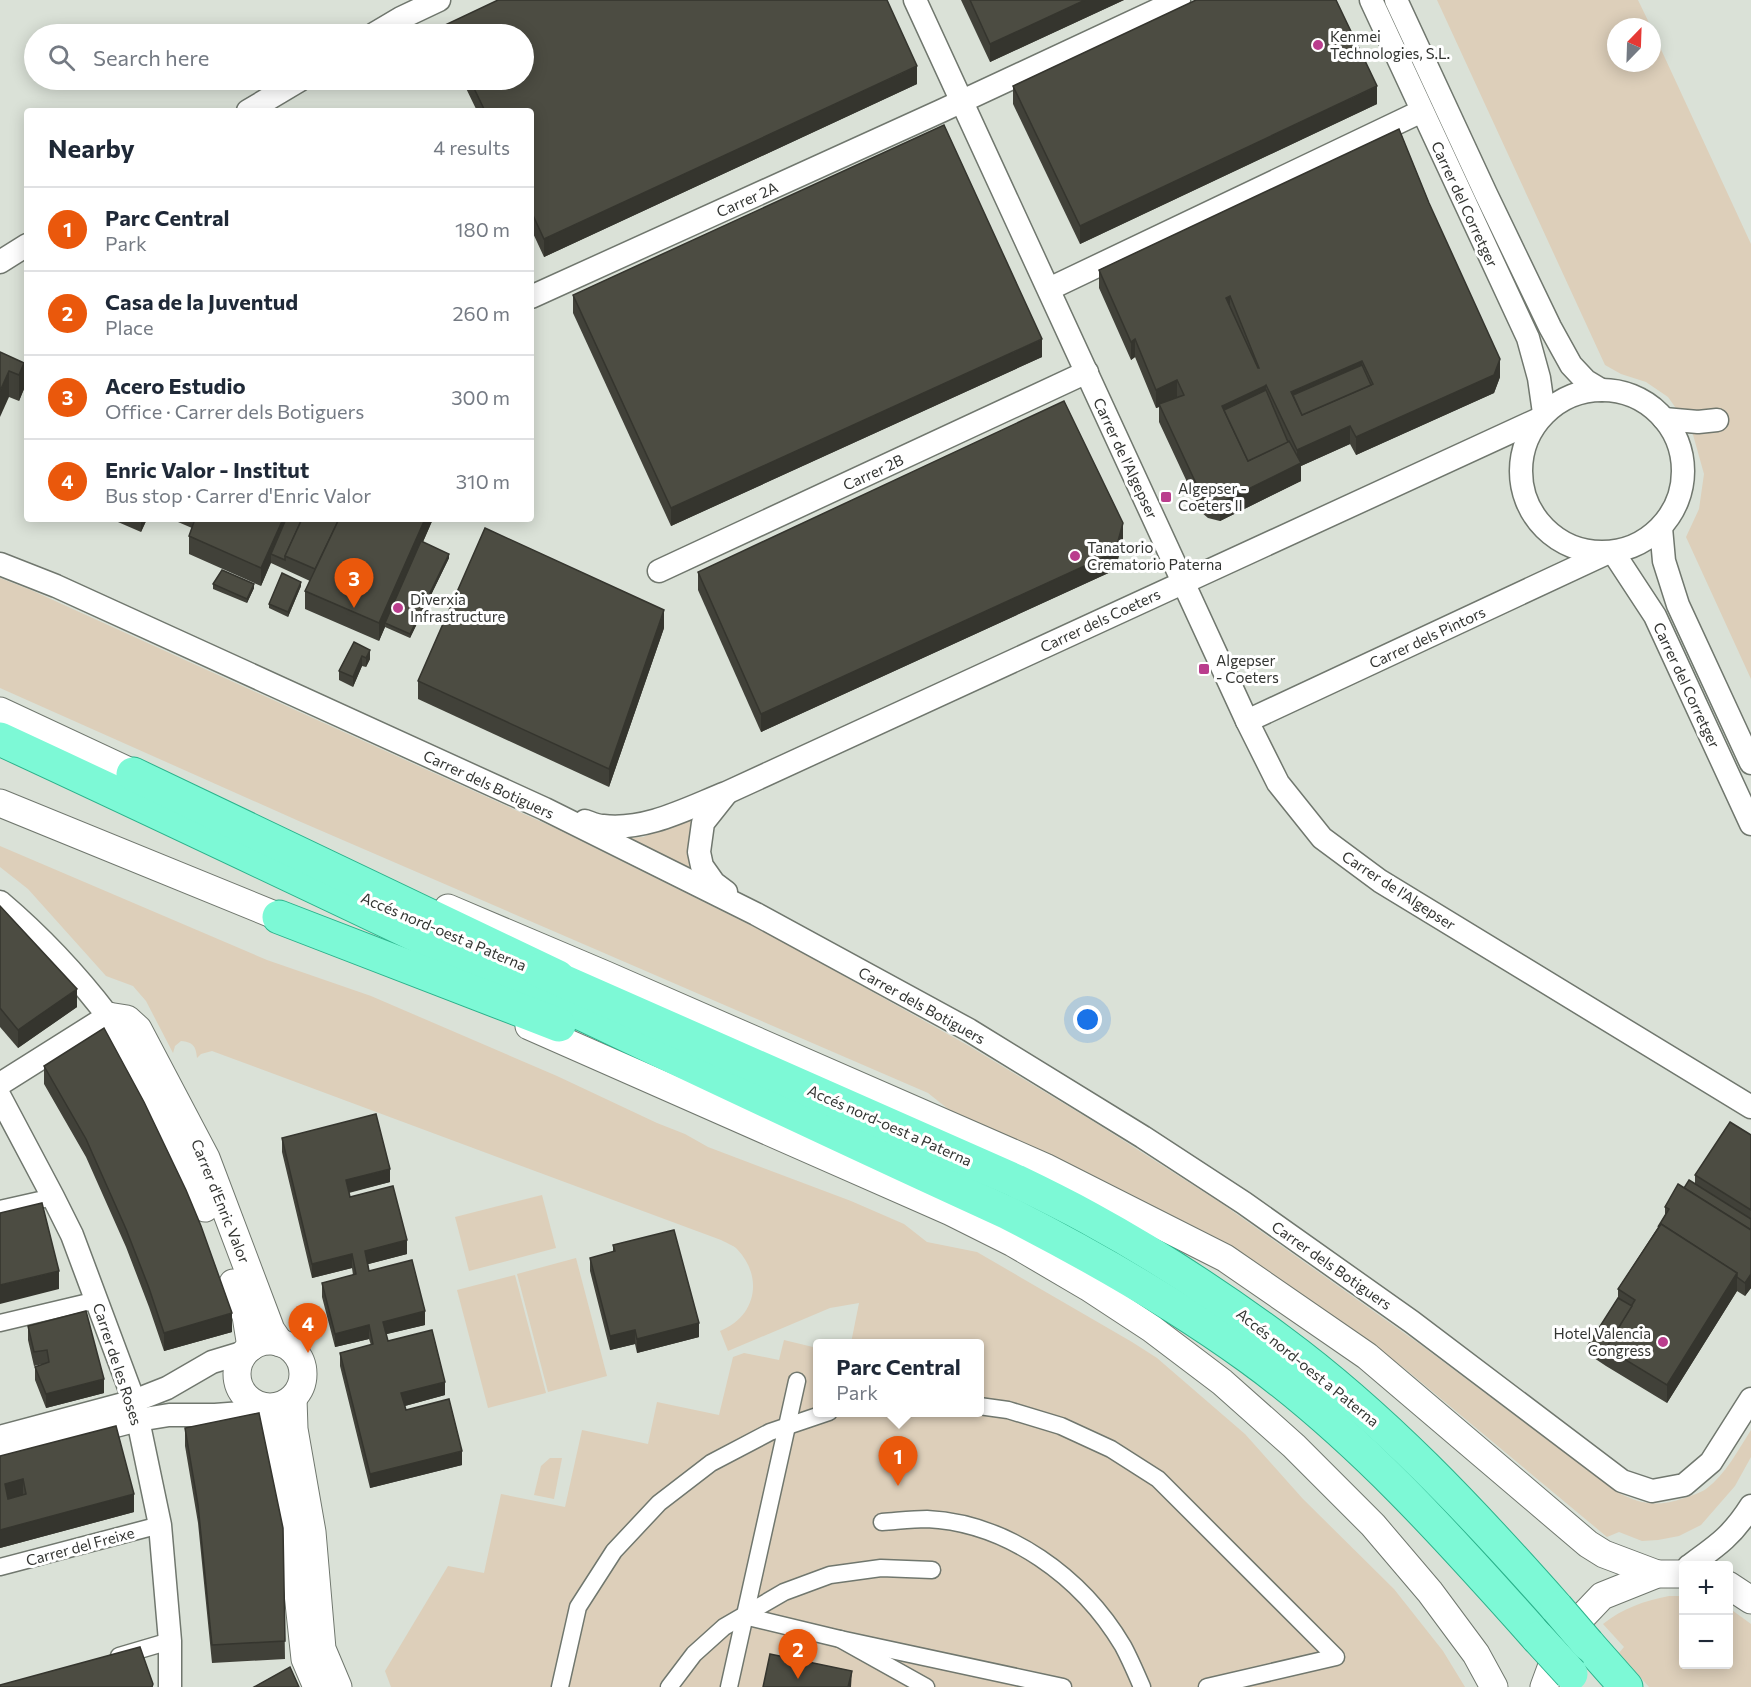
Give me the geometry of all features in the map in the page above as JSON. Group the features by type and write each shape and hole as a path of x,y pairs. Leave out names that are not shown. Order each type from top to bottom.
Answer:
{"main road":[{"name":"Accés nord-oest a Paterna","path":"0,739 129,785 1016,1181 1089,1218 1157,1257 1281,1342 1387,1430 1492,1534 1626,1687"},
{"name":"Accés nord-oest a Paterna","path":"129,785 568,1008 1008,1213 1129,1278 1250,1357 1362,1453 1430,1520 1538,1638 1566,1683"},
{"path":"279,917 583,1035 935,1180"}],"street":[{"path":"391,24 439,0"},
{"name":"Carrer de l'Algepser","path":"915,0 1247,722 1278,783 1322,838 1380,881 1751,1107"},
{"name":"Carrer 2A","path":"534,296 1179,0"},
{"name":"Carrer del Corretger","path":"1371,0 1528,338 1539,378 1542,416"},
{"name":"Carrer del Corretger","path":"1396,0 1550,327 1571,365 1586,381 1601,390"},
{"path":"253,108 283,90"},
{"path":"1048,290 1422,111"},
{"path":"0,262 24,247"},
{"name":"Carrer 2B","path":"659,571 1087,372"},
{"path":"1601,390 1625,393 1647,403 1664,419 1676,438 1683,459 1683,484 1675,508 1661,528 1631,548 1610,552 1580,550 1556,538 1536,520 1524,496 1520,469 1526,443 1542,416 1561,401 1580,393 1601,390"},
{"name":"Carrer dels Coeters","path":"545,809 602,826 625,826 649,822 726,793 1542,416"},
{"path":"1664,419 1698,422 1717,420 1703,431 1683,459"},
{"name":"Carrer del Corretger","path":"1661,528 1664,561 1678,605 1751,763"},
{"name":"Carrer del Corretger","path":"1610,552 1655,616 1751,824"},
{"name":"Carrer dels Pintors","path":"1247,722 1610,552"},
{"name":"Carrer dels Botiguers","path":"0,564 56,586 545,809 756,914 969,1030 1143,1137 1244,1203 1412,1322 1622,1481 1652,1491 1684,1485 1711,1462 1751,1399"},
{"path":"0,711 129,785 606,975 1045,1167 1225,1258 1367,1356 1588,1544 1604,1554 1678,1571"},
{"name":"Carrer dels Coeters","path":"726,793 703,824 699,852 702,866 714,884 756,914"},
{"path":"0,803 279,917 951,1212 1013,1243 1088,1287 1152,1329 1222,1382 1294,1446 1373,1525 1430,1592 1476,1654 1494,1687"},
{"name":"Carrer d'Enric Valor","path":"0,902 24,922 82,983 108,1016 193,1175 246,1316 248,1350"},
{"path":"0,1084 108,1016"},
{"name":"Carrer d'Enric Valor","path":"108,1016 127,1019 138,1029 206,1158 271,1330 280,1342"},
{"name":"Carrer de les Roses","path":"0,1097 72,1235 136,1410 160,1525 170,1641 170,1687"},
{"path":"0,1209 53,1197"},
{"path":"0,1323 97,1300"},
{"path":"0,1437 136,1410 169,1415 242,1413 275,1404 300,1390 304,1371 296,1353 289,1347 280,1342 260,1343 248,1350 212,1362 167,1388 136,1410 0,1456"},
{"path":"248,1350 240,1360 237,1370 241,1390 255,1404 275,1404"},
{"path":"729,1687 797,1381"},
{"path":"275,1404 275,1433 292,1537 304,1659 317,1687"},
{"path":"984,1407 1008,1410 1061,1426 1112,1449 1158,1479 1336,1657 1207,1687"},
{"path":"560,1687 578,1606 614,1551 659,1503 711,1463 770,1432 816,1417"},
{"path":"1566,1683 1562,1638 1602,1596 1678,1571 1723,1542 1741,1523 1751,1506"},
{"path":"882,1522 927,1519 980,1528 1005,1538 1044,1560 1089,1600 1110,1627 1123,1647 1142,1687"},
{"name":"Carrer del Freixe","path":"0,1567 160,1525"},
{"path":"669,1687 694,1654 724,1628 784,1592 830,1575 881,1568 932,1570"},
{"path":"1733,1588 1751,1600"},
{"path":"744,1616 1063,1687"},
{"path":"840,1639 926,1687"},
{"path":"105,1660 170,1641"},
{"path":"304,1659 338,1687"}],"shaded area":[{"path":"1437,0 1638,0 1647,18 1607,18 1607,72 1661,72 1661,49 1751,244 1751,679 1686,537 1699,509 1704,474 1692,431 1668,397 1646,382 1621,374 1605,365"},
{"path":"0,578 555,828 778,939 969,1046 1096,1123 1221,1203 1421,1345 1617,1492 1642,1502 1666,1503 1701,1492 1726,1469 1751,1430 1751,1457 1735,1486 1701,1525 1679,1536 1658,1540 1642,1541 1619,1532 1607,1537 1404,1368 1303,1295 1231,1248 962,1120 928,1093 301,822 0,688"},
{"path":"695,816 695,873 624,838 643,837"},
{"path":"0,846 267,960 371,996 557,1076 685,1134 708,1147 851,1201 904,1224 927,1242 977,1252 1157,1358 1245,1434 1303,1499 1394,1589 1443,1651 1465,1687 391,1687 385,1671 448,1566 484,1573 501,1494 565,1507 582,1430 648,1444 657,1402 719,1415 733,1357 744,1353 779,1360 784,1340 813,1347 813,1417 984,1417 984,1339 852,1339 859,1303 830,1308 728,1351 720,1331 732,1325 742,1316 752,1295 753,1284 751,1272 745,1260 735,1248 721,1240 212,1051 201,1054 197,1058 195,1048 188,1042 181,1041 175,1046 173,1053 146,1001 133,986 106,976 28,889 0,867"},
{"path":"542,1195 556,1248 469,1271 455,1217"},
{"path":"576,1258 607,1376 548,1392 517,1274"},
{"path":"515,1275 546,1393 488,1408 457,1290"},
{"path":"550,1458 562,1458 554,1499 534,1495 541,1466"},
{"path":"1679,1596 1679,1669 1733,1669 1733,1611 1751,1624 1751,1687 1649,1687 1619,1653 1624,1647 1603,1624 1634,1606 1651,1600"}],"building":[{"path":"498,0 887,0 917,66 544,239 534,217 534,108 484,108 475,90 534,90 534,24 447,24"},
{"path":"970,0 1085,0 990,44"},
{"path":"1196,0 1336,0 1377,86 1080,226 1013,86"},
{"path":"944,125 1042,339 671,508 573,295"},
{"path":"1399,129 1429,203 1500,359 1494,375 1356,437 1350,426 1297,450 1266,385 1222,406 1248,461 1289,441 1301,463 1220,503 1208,500 1201,494 1159,404 1184,395 1177,380 1156,390 1135,339 1131,342 1099,270","holes":["1230,296 1259,368 1226,298","1362,361 1373,384 1302,415 1291,392"]},
{"path":"0,352 24,363 19,375 9,371 0,391"},
{"path":"1362,365 1371,385 1302,415 1293,395"},
{"path":"1266,390 1288,442 1248,461 1224,410"},
{"path":"1064,401 1123,523 1115,552 761,714 698,572"},
{"path":"194,522 282,522 261,568 189,536"},
{"path":"285,522 301,522 285,560 271,554"},
{"path":"301,522 338,522 315,569 285,556"},
{"path":"338,522 424,522 379,623 305,591"},
{"path":"485,528 664,610 609,769 418,681"},
{"path":"421,541 449,554 410,634 385,623"},
{"path":"222,570 254,584 247,599 213,584"},
{"path":"282,573 301,582 288,612 269,604"},
{"path":"354,642 370,650 366,658 362,656 353,677 339,671"},
{"path":"0,906 77,989 18,1030 0,1008"},
{"path":"104,1028 144,1102 186,1190 232,1313 164,1333 126,1229 86,1139 44,1066"},
{"path":"376,1114 390,1169 346,1180 350,1197 393,1186 407,1240 365,1251 369,1271 412,1260 425,1311 383,1322 388,1341 432,1330 445,1382 401,1393 406,1410 449,1399 462,1451 370,1474 340,1353 373,1344 369,1325 335,1334 322,1283 356,1274 352,1254 312,1264 282,1138"},
{"path":"1730,1122 1751,1135 1751,1210 1695,1175"},
{"path":"1689,1180 1751,1219 1751,1230 1684,1188"},
{"path":"1678,1184 1751,1230 1751,1274 1745,1283 1737,1277 1737,1273 1661,1224 1658,1227 1669,1209 1665,1207"},
{"path":"42,1203 59,1271 0,1285 0,1213"},
{"name":"Hotel Valencia Congress","path":"1661,1224 1737,1273 1667,1385 1606,1348 1635,1300 1618,1289"},
{"path":"674,1230 699,1323 637,1339 635,1330 610,1336 590,1258 615,1251 613,1245"},
{"path":"1618,1298 1632,1306 1606,1348 1606,1357 1588,1345"},
{"path":"86,1311 104,1379 46,1394 35,1367 49,1362 47,1350 34,1352 28,1326"},
{"path":"259,1413 283,1528 285,1641 212,1645 198,1505 185,1428"},
{"path":"116,1426 134,1494 0,1530 0,1456","holes":["23,1479 26,1494 8,1499 5,1484"]},
{"path":"140,1647 153,1684 152,1687 0,1687 0,1685"},
{"path":"770,1654 852,1671 848,1687 763,1687"},
{"path":"290,1667 299,1687 254,1687"}],"place":[{"name":"Kenmei Technologies, S.L.","path":"1318,45"},
{"name":"Algepser - Coeters II","path":"1166,497"},
{"name":"Tanatorio Crematorio Paterna","path":"1075,556"},
{"name":"Acero Estudio","path":"354,608"},
{"name":"Diverxia Infrastructure","path":"398,608"},
{"name":"Algepser - Coeters","path":"1204,669"},
{"name":"Hotel Valencia Congress","path":"1663,1342"},
{"name":"Enric Valor - Institut","path":"308,1353"},
{"name":"Parc Central","path":"898,1486"},
{"name":"Casa de la Juventud","path":"798,1679"}]}
